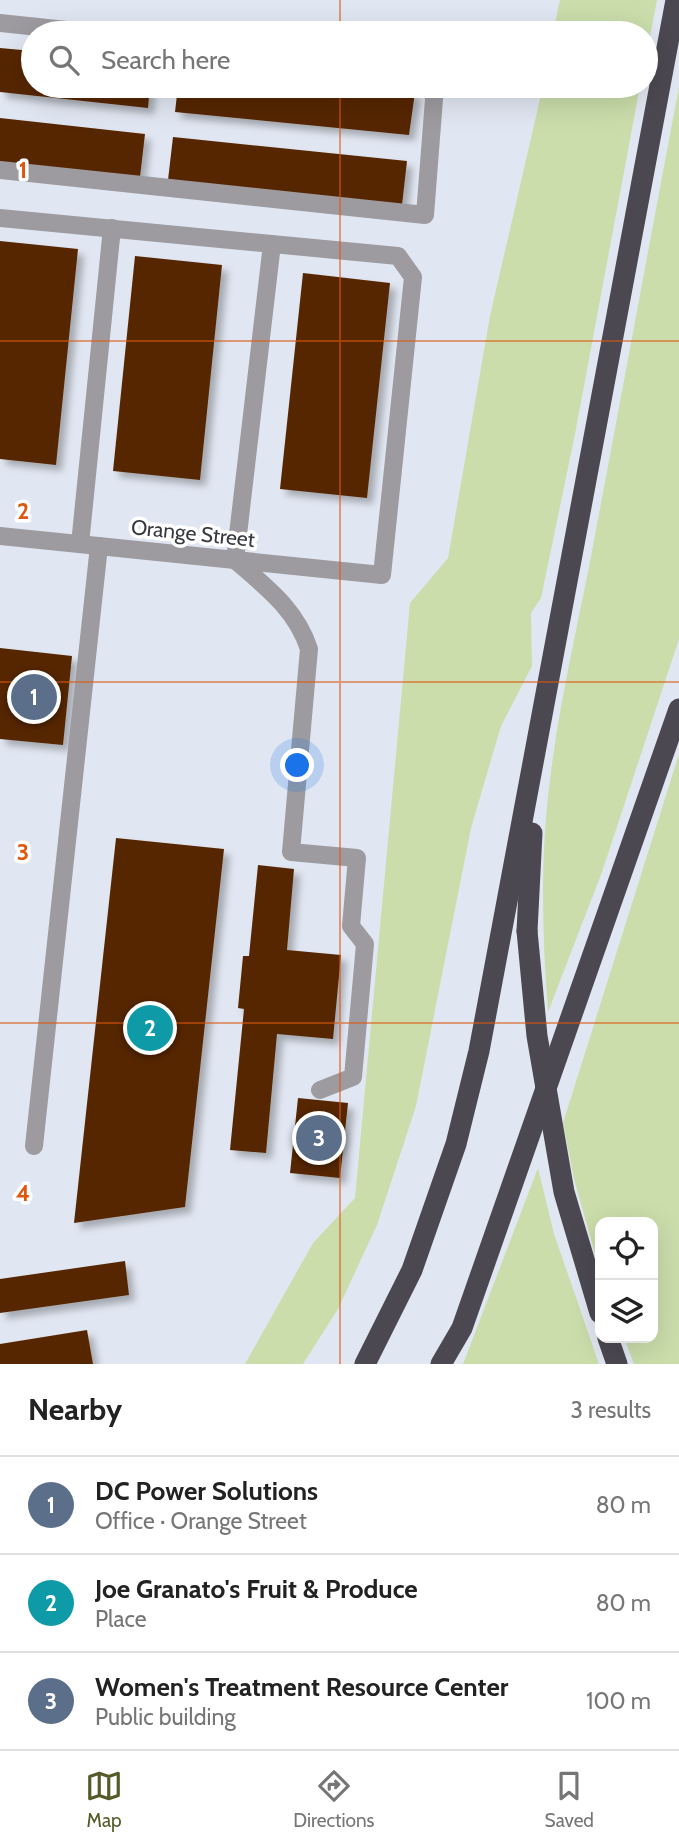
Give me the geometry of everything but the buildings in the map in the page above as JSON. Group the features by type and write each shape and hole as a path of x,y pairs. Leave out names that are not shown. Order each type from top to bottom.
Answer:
{"highway":[{"path":"658,96 676,0"},
{"path":"365,1364 412,1270 456,1144 479,1051 658,98"},
{"path":"548,684 530,850 527,931 537,1036 564,1192 595,1296"},
{"path":"441,1364 462,1328 679,709"}],"street":[{"path":"0,23 21,25"},
{"path":"0,170 425,215 434,98"},
{"path":"0,218 272,244 235,560 283,601 304,632 309,649 291,852 357,858 351,926 365,944 353,1077 320,1090"},
{"path":"80,544 112,228"},
{"name":"Orange Street","path":"0,536 382,575 412,277 398,256 272,244"},
{"path":"34,1146 99,547"}],"green space":[{"path":"560,0 657,0 653,21 556,21"},
{"path":"679,87 679,639 602,872 548,1012 543,867 554,748"},
{"path":"540,98 638,98 575,434 541,598 531,613 532,666 501,726 471,828 416,1106 377,1225 338,1309 303,1364 245,1364 313,1243 355,1198 410,603 448,558 490,316"},
{"path":"679,754 679,1364 634,1364 626,1343 658,1343 658,1217 595,1217 595,1253 574,1179 563,1123"},
{"path":"538,1168 554,1234 599,1364 463,1364"}],"place":[{"name":"DC Power Solutions","path":"34,697"},
{"name":"Joe Granato's Fruit & Produce","path":"150,1028"},
{"name":"Women's Treatment Resource Center","path":"319,1138"}]}
